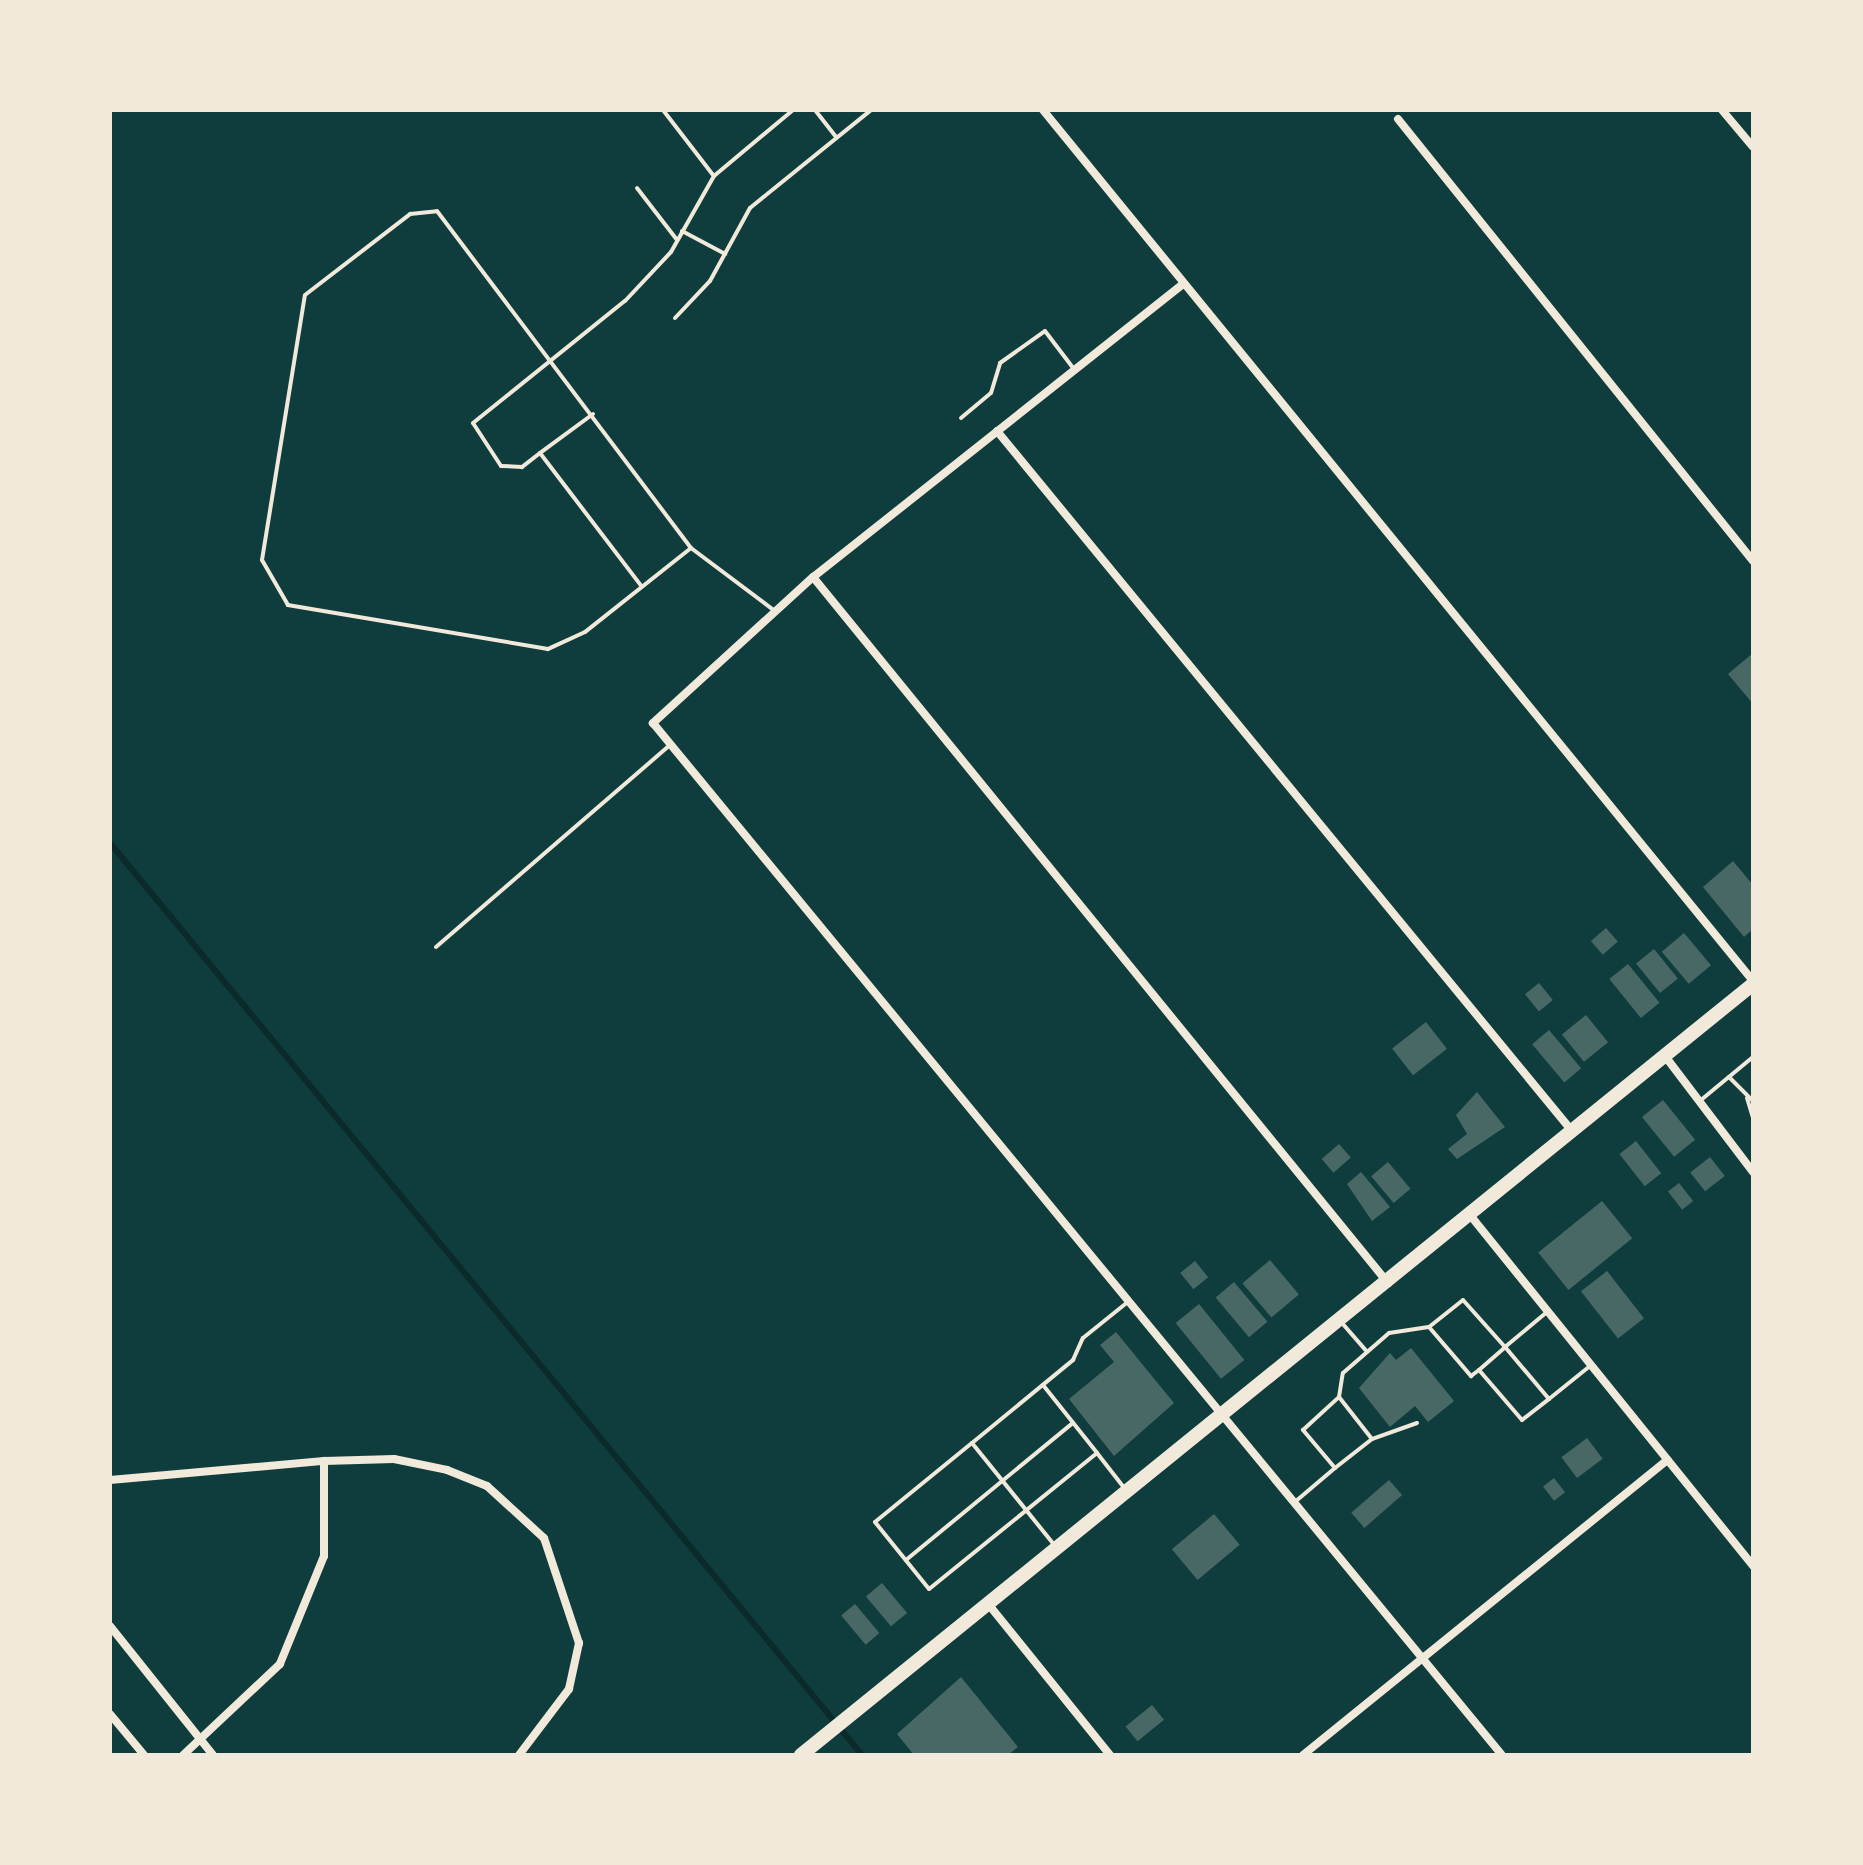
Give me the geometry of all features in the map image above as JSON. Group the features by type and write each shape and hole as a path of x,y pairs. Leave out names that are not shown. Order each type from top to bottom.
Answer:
{"main road":[{"path":"801,1755 1388,1283 1753,983"}],"street":[{"path":"1043,110 1753,983"},
{"path":"1722,110 1753,147"},
{"path":"1398,119 1753,561"},
{"path":"1183,284 813,577 653,723 1226,1414 1502,1755"},
{"path":"997,431 1573,1131"},
{"path":"813,577 1388,1283"},
{"path":"1665,1056 1753,1172"},
{"path":"1470,1215 1753,1566"},
{"path":"110,1480 324,1461 394,1459 447,1470 487,1486 544,1538 579,1643 569,1689 519,1755"},
{"path":"1303,1755 1667,1460"},
{"path":"183,1755 280,1664 324,1556 324,1461"},
{"path":"989,1605 1110,1755"},
{"path":"110,1626 213,1755"},
{"path":"110,1714 144,1755"}],"lane":[{"path":"663,110 714,176"},
{"path":"593,414 522,467 501,466 473,423 551,357 625,301 677,240 714,176 793,110"},
{"path":"815,110 835,136"},
{"path":"675,318 725,254 750,208 835,136 871,110"},
{"path":"637,188 677,240"},
{"path":"691,548 585,632 548,649 307,613 288,605 266,577 262,560 294,333 312,285 410,214 437,211 551,357 691,548 775,611"},
{"path":"682,231 725,254"},
{"path":"961,418 991,393 1000,363 1045,331 1074,370"},
{"path":"540,453 642,587"},
{"path":"436,947 670,745"},
{"path":"1699,1102 1753,1057"},
{"path":"1729,1077 1753,1101"},
{"path":"1747,1098 1753,1118"},
{"path":"1097,1453 929,1589 875,1522 1043,1385 1131,1300"},
{"path":"1335,1468 1303,1430 1339,1397 1343,1373 1389,1333 1429,1327 1463,1300 1549,1399"},
{"path":"1429,1327 1471,1376 1547,1312"},
{"path":"1340,1321 1367,1352"},
{"path":"1479,1370 1522,1420 1590,1366"},
{"path":"1043,1385 1128,1493"},
{"path":"1339,1397 1372,1439"},
{"path":"906,1560 1073,1423"},
{"path":"1296,1501 1372,1439 1417,1423"},
{"path":"972,1443 1058,1549"}],"building":[{"path":"1753,653 1753,704 1728,674"},
{"path":"1733,861 1753,885 1753,929 1744,937 1703,887"},
{"path":"1606,928 1618,942 1603,955 1591,941"},
{"path":"1684,933 1711,965 1689,984 1662,952"},
{"path":"1654,949 1678,979 1660,993 1636,963"},
{"path":"1628,964 1659,1003 1641,1018 1609,979"},
{"path":"1539,983 1553,1000 1539,1011 1525,994"},
{"path":"1586,1015 1608,1042 1584,1062 1562,1035"},
{"path":"1426,1022 1447,1049 1413,1075 1392,1048"},
{"path":"1549,1030 1581,1068 1564,1082 1532,1044"},
{"path":"1477,1092 1505,1127 1457,1159 1448,1149 1467,1134 1456,1115"},
{"path":"1663,1100 1695,1140 1674,1157 1642,1117"},
{"path":"1636,1141 1661,1173 1645,1186 1619,1154"},
{"path":"1339,1144 1351,1158 1333,1173 1322,1159"},
{"path":"1710,1157 1725,1176 1705,1191 1690,1172"},
{"path":"1388,1162 1410,1189 1394,1203 1371,1176"},
{"path":"1361,1172 1390,1207 1372,1221 1347,1184"},
{"path":"1679,1183 1693,1201 1682,1210 1668,1192"},
{"path":"1602,1201 1632,1238 1568,1290 1538,1253"},
{"path":"1270,1260 1299,1294 1271,1318 1242,1283"},
{"path":"1195,1261 1208,1277 1193,1289 1180,1273"},
{"path":"1607,1271 1644,1318 1618,1339 1581,1291"},
{"path":"1234,1282 1267,1322 1249,1337 1216,1297"},
{"path":"1199,1304 1244,1360 1221,1379 1176,1323"},
{"path":"1116,1332 1174,1403 1114,1456 1069,1399 1114,1362 1100,1345"},
{"path":"1411,1348 1454,1401 1428,1422 1415,1406 1390,1427 1359,1388 1390,1353 1396,1360"},
{"path":"1587,1438 1603,1459 1577,1478 1561,1457"},
{"path":"1554,1478 1565,1492 1554,1501 1543,1487"},
{"path":"1389,1480 1402,1495 1364,1528 1351,1513"},
{"path":"1214,1514 1240,1545 1198,1580 1172,1549"},
{"path":"882,1583 907,1613 891,1626 866,1596"},
{"path":"855,1604 879,1633 866,1645 841,1616"},
{"path":"961,1677 1018,1747 1008,1755 914,1755 897,1734"},
{"path":"1152,1705 1164,1720 1138,1741 1126,1726"}],"waterway":[{"path":"110,843 862,1755"}]}
